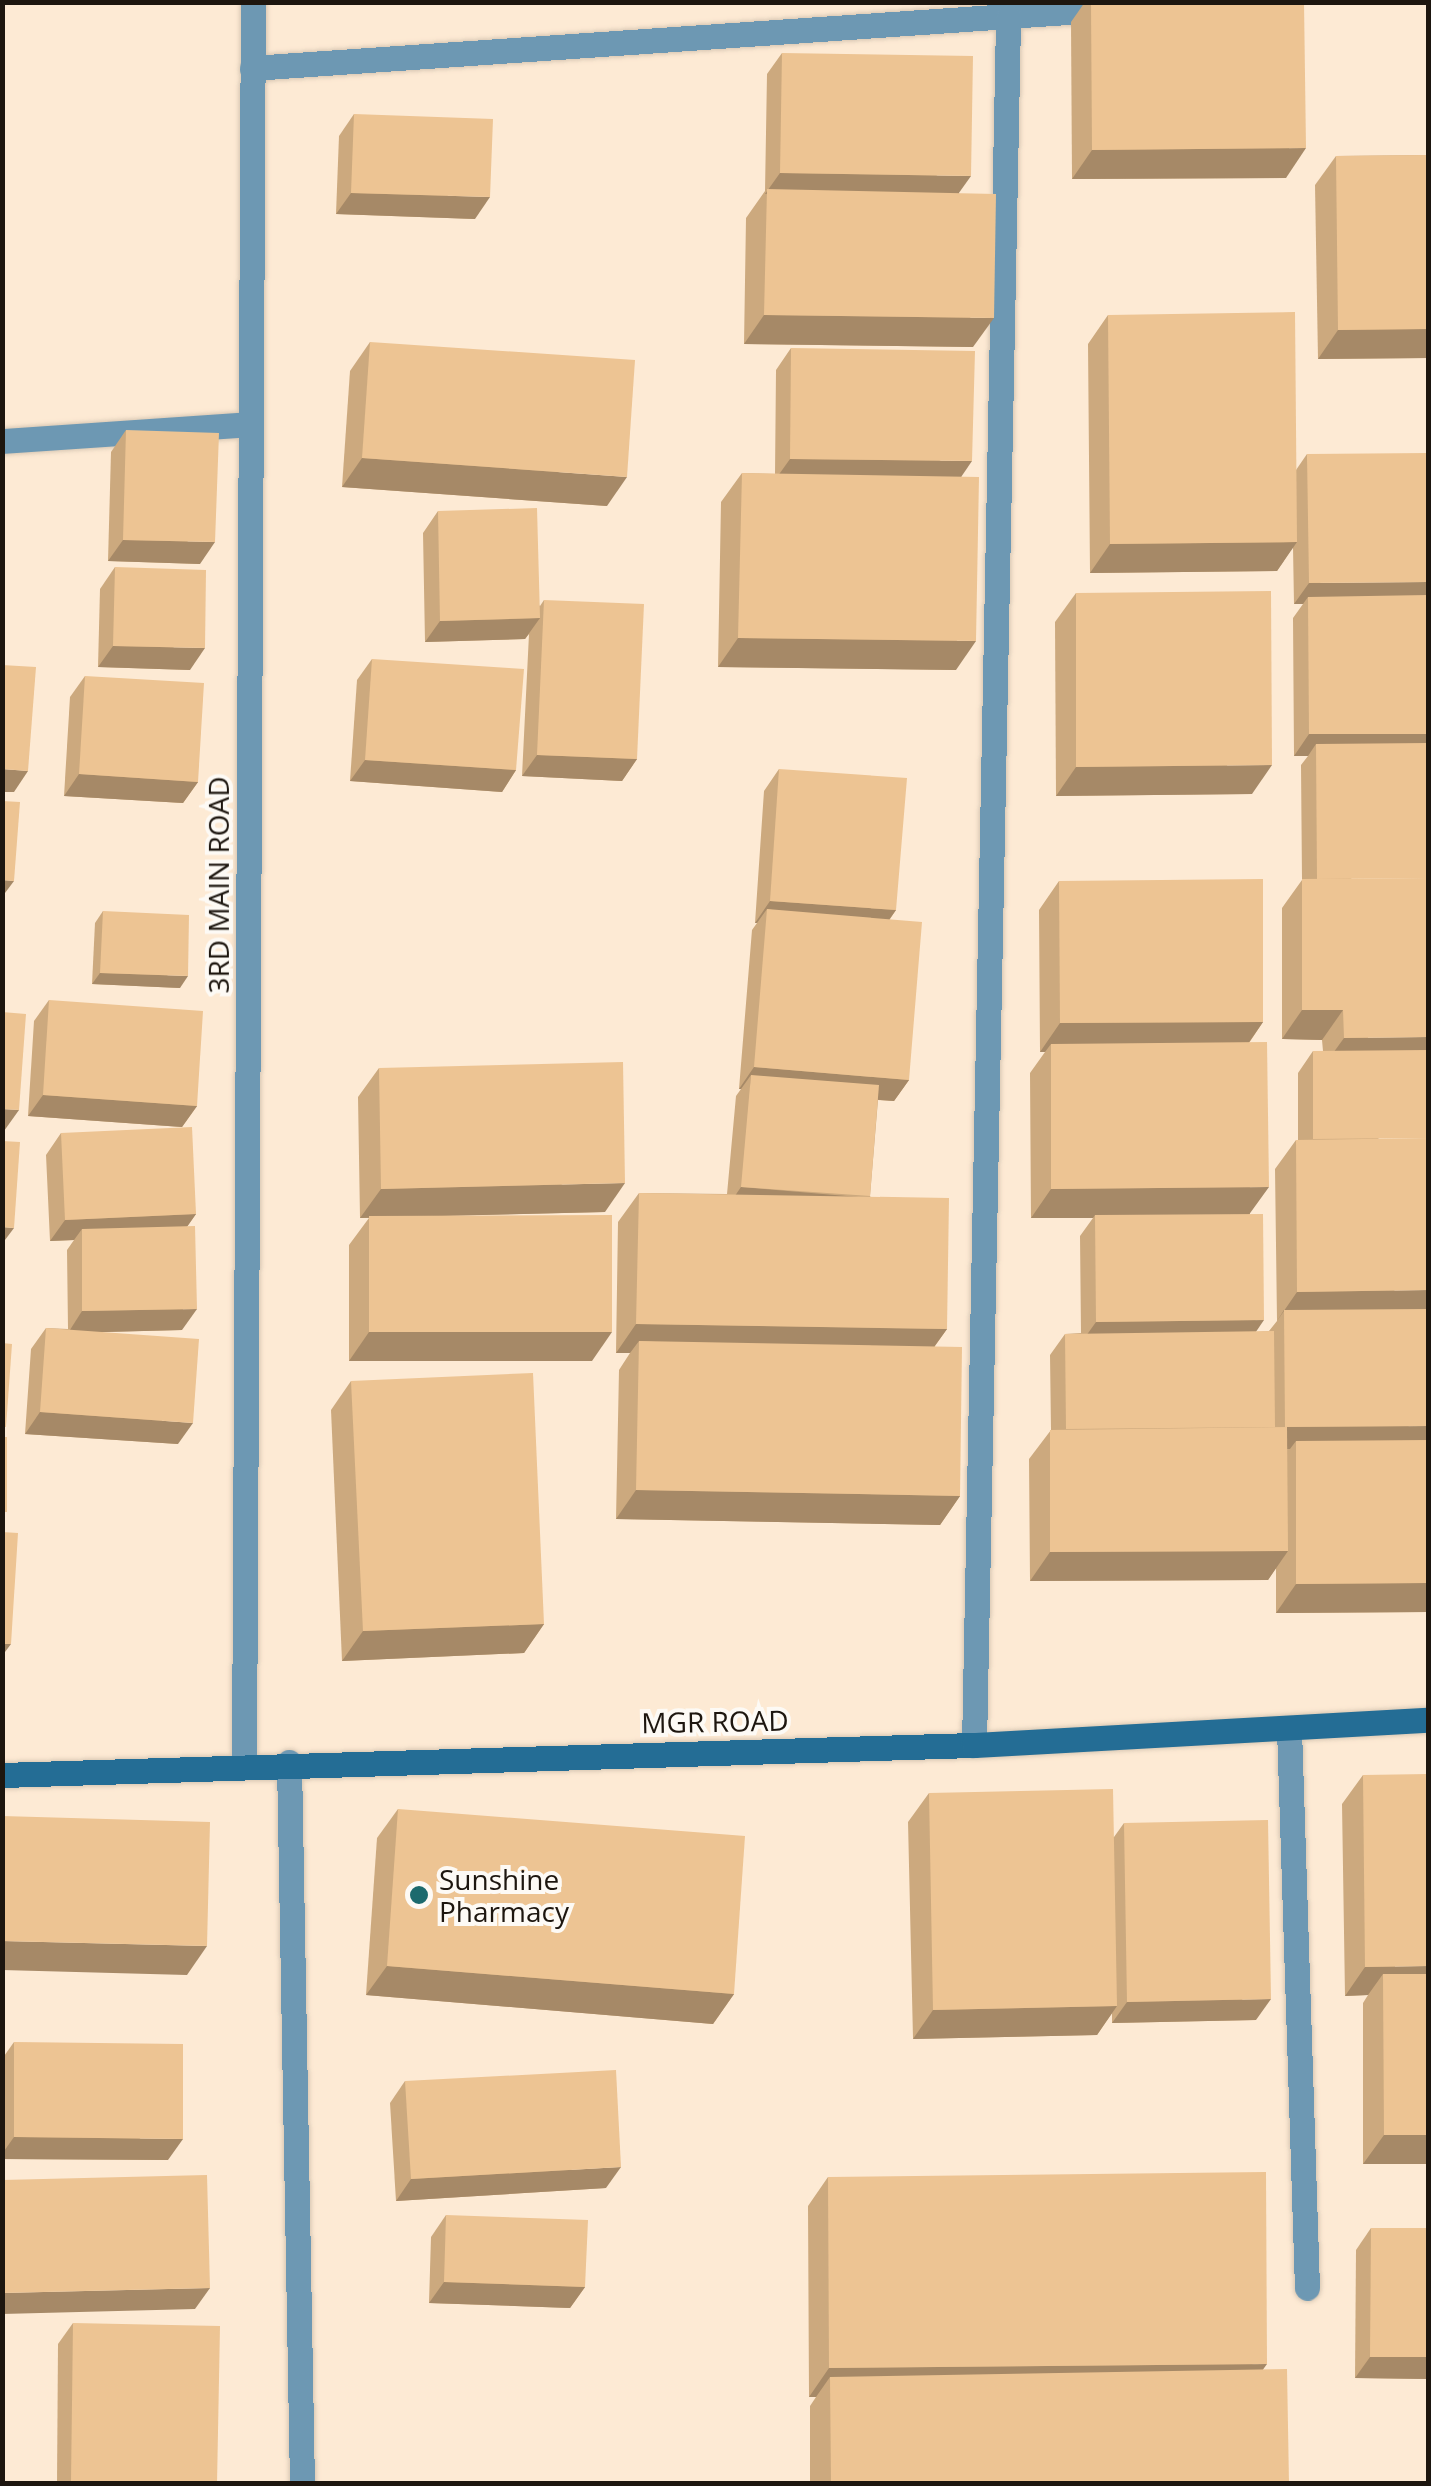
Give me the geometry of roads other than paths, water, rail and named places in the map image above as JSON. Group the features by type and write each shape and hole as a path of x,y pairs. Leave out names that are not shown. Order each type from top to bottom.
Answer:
{"street":[{"name":"3RD MAIN ROAD","path":"244,1767 253,2"},
{"path":"252,68 1137,7"},
{"path":"974,1744 1008,17"},
{"path":"2,441 250,424"},
{"name":"MGR ROAD","path":"2,1775 289,1762 974,1744 1428,1720"},
{"path":"1289,1728 1307,2288"},
{"path":"289,1762 302,2484"}],"place":[{"name":"Sunshine Pharmacy","path":"419,1895"}]}
